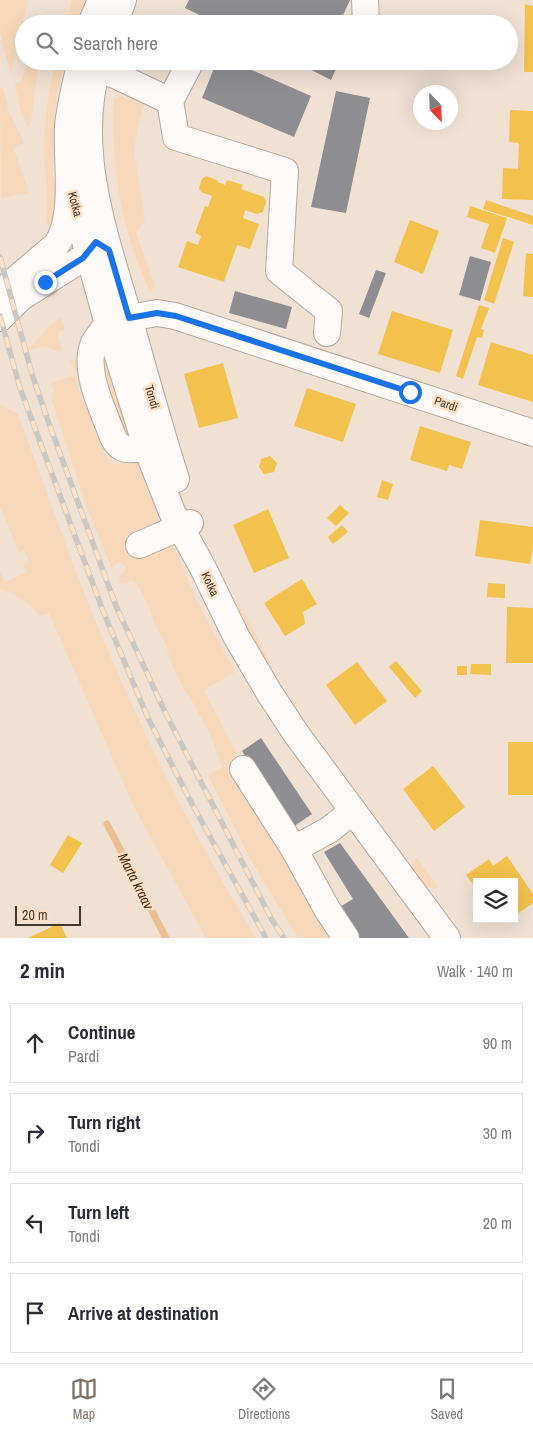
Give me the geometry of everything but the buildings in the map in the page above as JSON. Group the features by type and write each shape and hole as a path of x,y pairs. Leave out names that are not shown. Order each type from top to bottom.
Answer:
{"street":[{"path":"94,15 100,0"},
{"path":"117,15 123,0"},
{"path":"365,0 366,15"},
{"path":"0,293 57,244 63,235 66,224 69,183 69,124 72,98 87,70"},
{"name":"Tondi","path":"90,70 89,143 96,242 155,440 202,568"},
{"path":"103,70 170,101"},
{"path":"186,70 170,101 176,137 285,170 279,271 329,311 327,333"},
{"name":"Kotka","path":"69,183 96,242 101,294 119,321"},
{"path":"57,244 66,241 96,242"},
{"path":"0,318 20,298 75,264 96,242"},
{"path":"45,282 79,281 89,284 101,294"},
{"name":"Pardi","path":"119,321 157,313 176,316 533,433"},
{"path":"119,321 94,344 91,354 93,381 117,444 122,448 129,449 155,440"},
{"path":"139,545 185,526"},
{"name":"Kotka","path":"202,568 222,610 265,687 297,735 447,938"},
{"path":"243,768 294,849 327,909 346,938"},
{"path":"294,849 329,830 353,811"}],"shaded area":[{"path":"0,0 28,0 25,15 15,15 15,56 11,73 0,34"},
{"path":"72,0 92,0 85,15 68,15"},
{"path":"25,70 38,70 30,126 28,127 21,113 15,85 22,80"},
{"path":"54,70 64,70 57,96 55,118 53,172 57,202 51,228 46,222 47,202 44,161 45,121"},
{"path":"3,87 9,112 23,140 23,145 14,148 28,193 1,198 0,88"},
{"path":"122,96 144,105 134,149 145,221 136,232 155,286 150,293 130,241 117,181 113,120 114,99"},
{"path":"61,318 65,329 57,333 62,348 61,353 46,346 27,351 52,323"},
{"path":"76,359 81,372 77,383 107,459 114,465 138,460 196,599 235,672 204,690 237,754 230,764 337,938 298,938 252,862 208,775 222,767 210,734 172,665 165,642 155,625 150,609 137,584 132,580 125,583 119,582 120,575 126,570 126,566 120,563 115,564 112,569 87,507 52,401 54,391 51,383 76,375 70,361"},
{"path":"103,365 110,367 132,439 126,438 102,370"},
{"path":"0,404 18,414 87,601 129,698 162,768 198,837 256,938 206,938 134,807 49,613 40,616 22,599 0,588 0,572 5,582 26,572 23,565 29,562 24,550 19,552 0,506"},
{"path":"238,603 271,664 266,664 234,605"},
{"path":"417,858 438,887 435,889 424,887 411,868"}],"waterway":[{"name":"Marta kraav","path":"107,824 166,938"}],"railway":[{"path":"0,257 32,374 116,606 165,712 272,920 284,938"},
{"path":"0,316 20,388 103,611 148,718 192,804 266,938"}],"route":[{"path":"45,282 83,258 96,242 109,250 129,318 157,313 176,316 410,392"}]}
